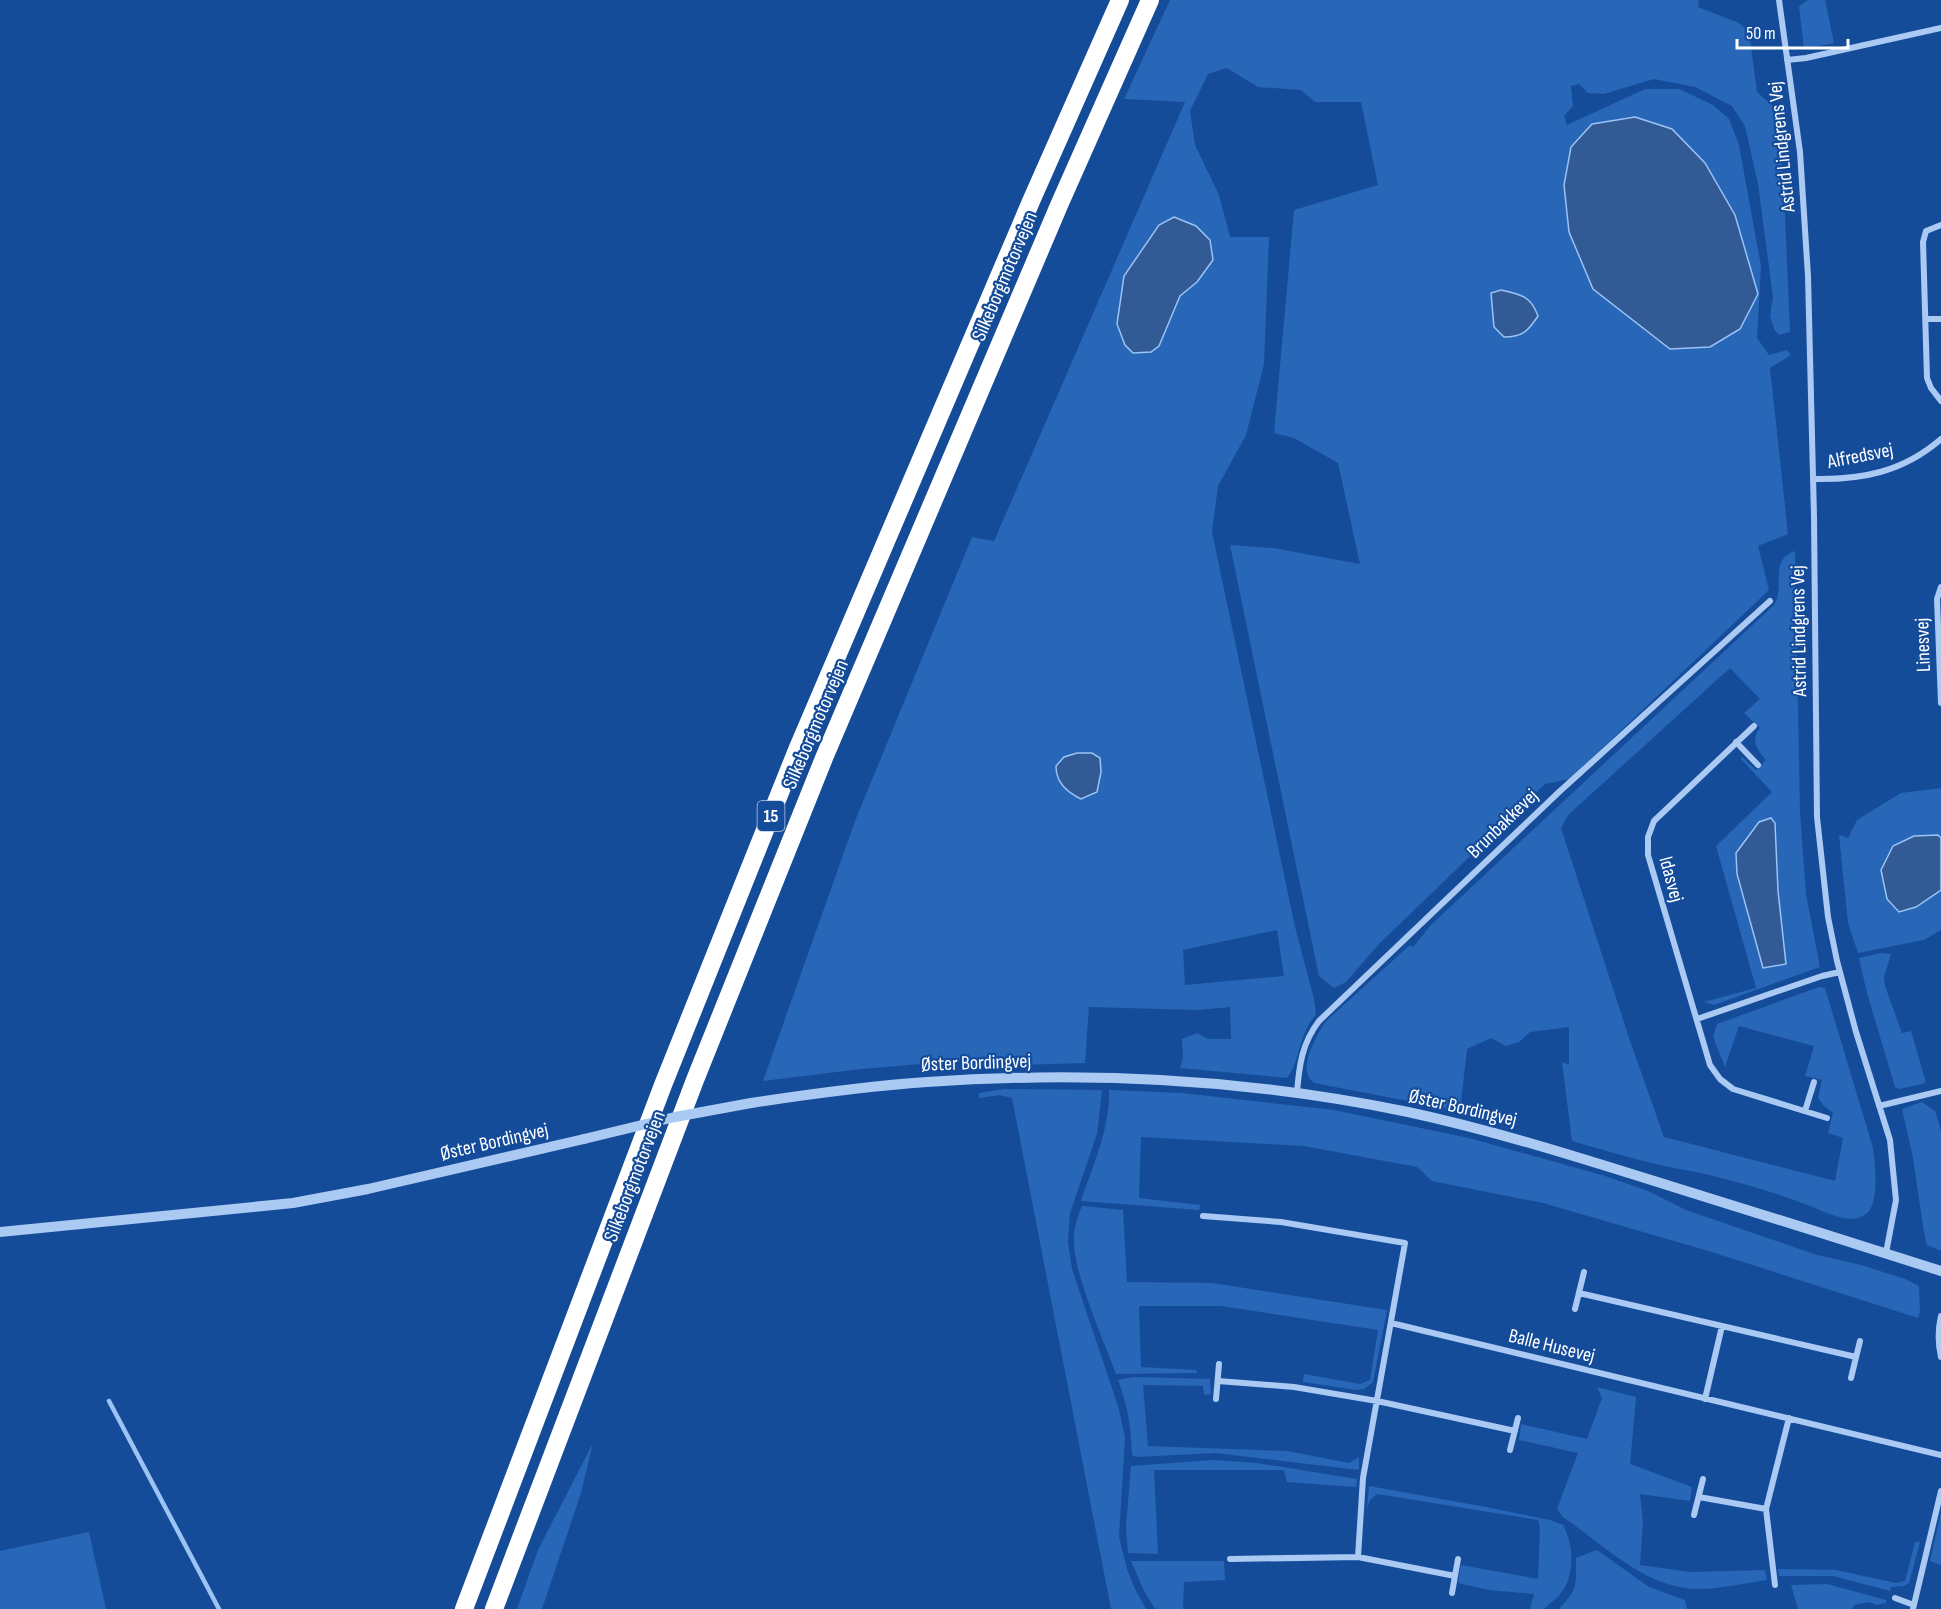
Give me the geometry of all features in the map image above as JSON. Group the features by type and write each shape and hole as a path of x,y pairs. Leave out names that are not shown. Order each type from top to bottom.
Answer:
{"highway":[{"name":"Silkeborgmotorvejen","path":"464,1609 659,1096 797,750 1032,199 1120,0"},
{"name":"Silkeborgmotorvejen","path":"494,1609 695,1080 824,758 1060,203 1150,0"}],"street":[{"name":"Astrid Lindgrens Vej","path":"1779,0 1800,153 1805,224 1813,479 1817,817 1828,917 1840,972 1890,1140 1896,1200 1886,1253"},
{"path":"1788,60 1941,29"},
{"path":"1941,225 1926,231 1923,242 1927,378 1941,401"},
{"path":"1927,319 1941,319"},
{"name":"Alfredsvej","path":"1813,479 1838,480 1888,471 1915,459 1941,439"},
{"name":"Linesvej","path":"1941,587 1937,599 1941,703"},
{"name":"Brunbakkevej","path":"1298,1093 1300,1058 1310,1032 1319,1021 1559,792 1770,601"},
{"name":"Idasvej","path":"1755,726 1654,821 1648,837 1648,855 1710,1065 1733,1089 1827,1118"},
{"path":"1736,742 1758,765"},
{"path":"1696,1020 1822,976 1840,972"},
{"name":"Øster Bordingvej","path":"0,1232 293,1203 368,1190 675,1118 751,1103 849,1089 1002,1078 1106,1077 1236,1086 1298,1093 1407,1112 1530,1142 1941,1271"},
{"path":"1805,1112 1814,1082"},
{"path":"1880,1106 1940,1094"},
{"path":"1203,1216 1281,1222 1405,1243 1363,1478 1358,1557"},
{"name":"Balle Husevej","path":"1575,1309 1584,1272"},
{"path":"1579,1293 1856,1357"},
{"path":"1941,1316 1939,1333 1941,1357"},
{"name":"Balle Husevej","path":"1391,1323 1941,1455"},
{"path":"1705,1399 1722,1326"},
{"path":"1851,1378 1860,1341"},
{"path":"1216,1399 1219,1364"},
{"path":"1218,1381 1294,1387 1377,1401 1515,1431"},
{"path":"1510,1450 1518,1418"},
{"path":"1775,1585 1766,1509 1789,1418"},
{"path":"1694,1515 1703,1479"},
{"path":"1895,1598 1913,1607 1941,1491"},
{"path":"1699,1497 1766,1509"},
{"path":"1230,1559 1358,1557 1455,1576"},
{"path":"1452,1593 1458,1559"}],"shaded area":[{"path":"1170,0 1699,0 1698,7 1739,23 1749,32 1757,92 1774,107 1783,170 1790,332 1779,335 1774,329 1770,316 1773,297 1758,184 1745,126 1732,106 1695,87 1654,79 1604,94 1588,93 1579,84 1571,86 1573,106 1564,116 1567,125 1645,89 1679,89 1713,105 1729,119 1739,145 1761,266 1757,338 1769,355 1787,350 1791,355 1770,368 1788,534 1758,546 1769,590 1570,779 1545,784 1379,944 1346,982 1334,988 1319,976 1230,545 1273,548 1360,564 1338,463 1294,438 1274,433 1294,210 1378,185 1361,102 1315,102 1301,90 1258,87 1227,68 1208,74 1190,111 1195,145 1219,195 1230,237 1269,237 1264,364 1246,435 1218,486 1212,532 1295,927 1314,999 1316,1015 1302,1039 1292,1071 1287,1078 1180,1068 1183,1058 1182,1039 1197,1033 1208,1039 1231,1039 1230,1007 1198,1010 1089,1007 1085,1063 1018,1065 957,1061 861,1069 763,1081 855,821 972,537 994,541 1185,102 1124,99","holes":["1277,930 1284,976 1185,985 1183,950"]},
{"path":"1808,0 1825,0 1834,43 1804,49 1799,6"},
{"path":"1635,117 1672,129 1705,163 1735,215 1758,294 1740,329 1710,347 1670,349 1593,289 1569,232 1564,185 1571,147 1592,124"},
{"path":"1174,217 1196,226 1210,240 1213,260 1197,282 1180,296 1159,346 1151,352 1133,353 1125,345 1117,324 1124,276 1159,225"},
{"path":"1501,290 1524,297 1532,304 1538,316 1528,329 1511,337 1504,337 1494,327 1491,293"},
{"path":"1795,551 1800,813 1806,894 1820,967 1714,1005 1704,1002 1756,988 1716,846 1772,792 1741,759 1741,756 1756,770 1766,760 1755,740 1760,728 1744,713 1760,699 1730,668 1568,815 1561,828 1629,1038 1664,1137 1835,1181 1843,1138 1828,1133 1833,1113 1818,1098 1822,1080 1805,1076 1814,1046 1739,1026 1725,1067 1713,1037 1717,1024 1819,987 1825,988 1873,1148 1875,1193 1866,1214 1852,1219 1838,1217 1747,1185 1572,1141 1562,1062 1569,1065 1569,1027 1530,1032 1519,1042 1506,1046 1491,1038 1467,1049 1460,1111 1314,1083 1308,1076 1307,1062 1326,1021 1410,945 1413,947 1432,924 1774,605 1779,590 1782,561"},
{"path":"1077,753 1092,753 1100,758 1101,772 1097,792 1081,799 1063,786 1056,772 1056,766 1064,757"},
{"path":"1941,788 1941,930 1924,940 1858,953 1848,923 1839,835 1848,838 1857,820 1901,793"},
{"path":"1771,818 1775,823 1778,891 1786,964 1763,968 1737,874 1736,853 1759,822"},
{"path":"1938,835 1941,838 1941,890 1916,907 1899,912 1887,899 1881,870 1893,846 1914,836"},
{"path":"1881,953 1891,954 1884,977 1885,986 1902,1033 1911,1031 1926,1083 1900,1089 1895,1087 1859,958"},
{"path":"1005,1089 1102,1090 1097,1134 1070,1213 1068,1242 1072,1269 1118,1406 1125,1437 1119,1537 1127,1569 1146,1609 1111,1609 1012,1098 1000,1095 979,1098 979,1093"},
{"path":"1109,1090 1181,1093 1334,1110 1469,1138 1605,1176 1648,1191 1686,1210 1817,1255 1861,1265 1905,1279 1919,1286 1920,1312 1918,1318 1712,1252 1543,1203 1432,1181 1417,1167 1304,1146 1141,1137 1139,1198 1200,1205 1199,1210 1081,1201 1104,1133"},
{"path":"1922,1102 1935,1111 1941,1131 1941,1251 1927,1245 1925,1238 1912,1153 1902,1109"},
{"path":"1082,1206 1123,1210 1127,1282 1212,1283 1387,1310 1373,1382 1364,1389 1356,1390 1303,1382 1304,1374 1360,1384 1370,1380 1378,1330 1221,1306 1139,1306 1141,1367 1196,1370 1197,1373 1116,1374 1078,1268 1074,1233"},
{"path":"1133,1377 1210,1379 1211,1394 1204,1395 1203,1386 1143,1385 1148,1446 1287,1451 1349,1463 1359,1457 1359,1470 1216,1453 1136,1457 1132,1455 1128,1417 1118,1380"},
{"path":"1597,1387 1636,1397 1630,1464 1692,1487 1690,1501 1640,1494 1643,1521 1640,1565 1690,1572 1765,1570 1767,1580 1704,1589 1668,1584 1651,1578 1621,1560 1563,1517 1557,1509 1578,1453 1519,1440 1521,1424 1587,1439 1602,1398"},
{"path":"593,1443 581,1493 542,1609 517,1609 538,1550"},
{"path":"1212,1460 1257,1463 1357,1479 1356,1487 1287,1482 1284,1470 1154,1470 1158,1554 1128,1553 1126,1527 1131,1466"},
{"path":"1369,1486 1486,1507 1550,1520 1563,1525 1571,1550 1571,1569 1566,1586 1544,1609 1530,1609 1534,1594 1489,1590 1458,1583 1461,1565 1538,1579 1540,1528 1538,1520 1377,1494 1370,1500 1367,1508"},
{"path":"1941,1512 1941,1565 1930,1561"},
{"path":"89,1532 106,1609 0,1609 0,1551"},
{"path":"1915,1542 1920,1542 1909,1583 1904,1586 1891,1587 1890,1591 1833,1576 1779,1576 1778,1569 1836,1570 1896,1583 1905,1581"},
{"path":"1597,1550 1649,1587 1685,1600 1687,1609 1559,1609 1575,1586 1576,1558"},
{"path":"1131,1561 1224,1561 1225,1580 1184,1582 1183,1609 1155,1609"},
{"path":"1827,1584 1886,1600 1886,1603 1877,1605 1869,1602 1854,1605 1852,1609 1798,1609 1791,1585"}],"waterway":[{"path":"109,1401 219,1609"}]}
